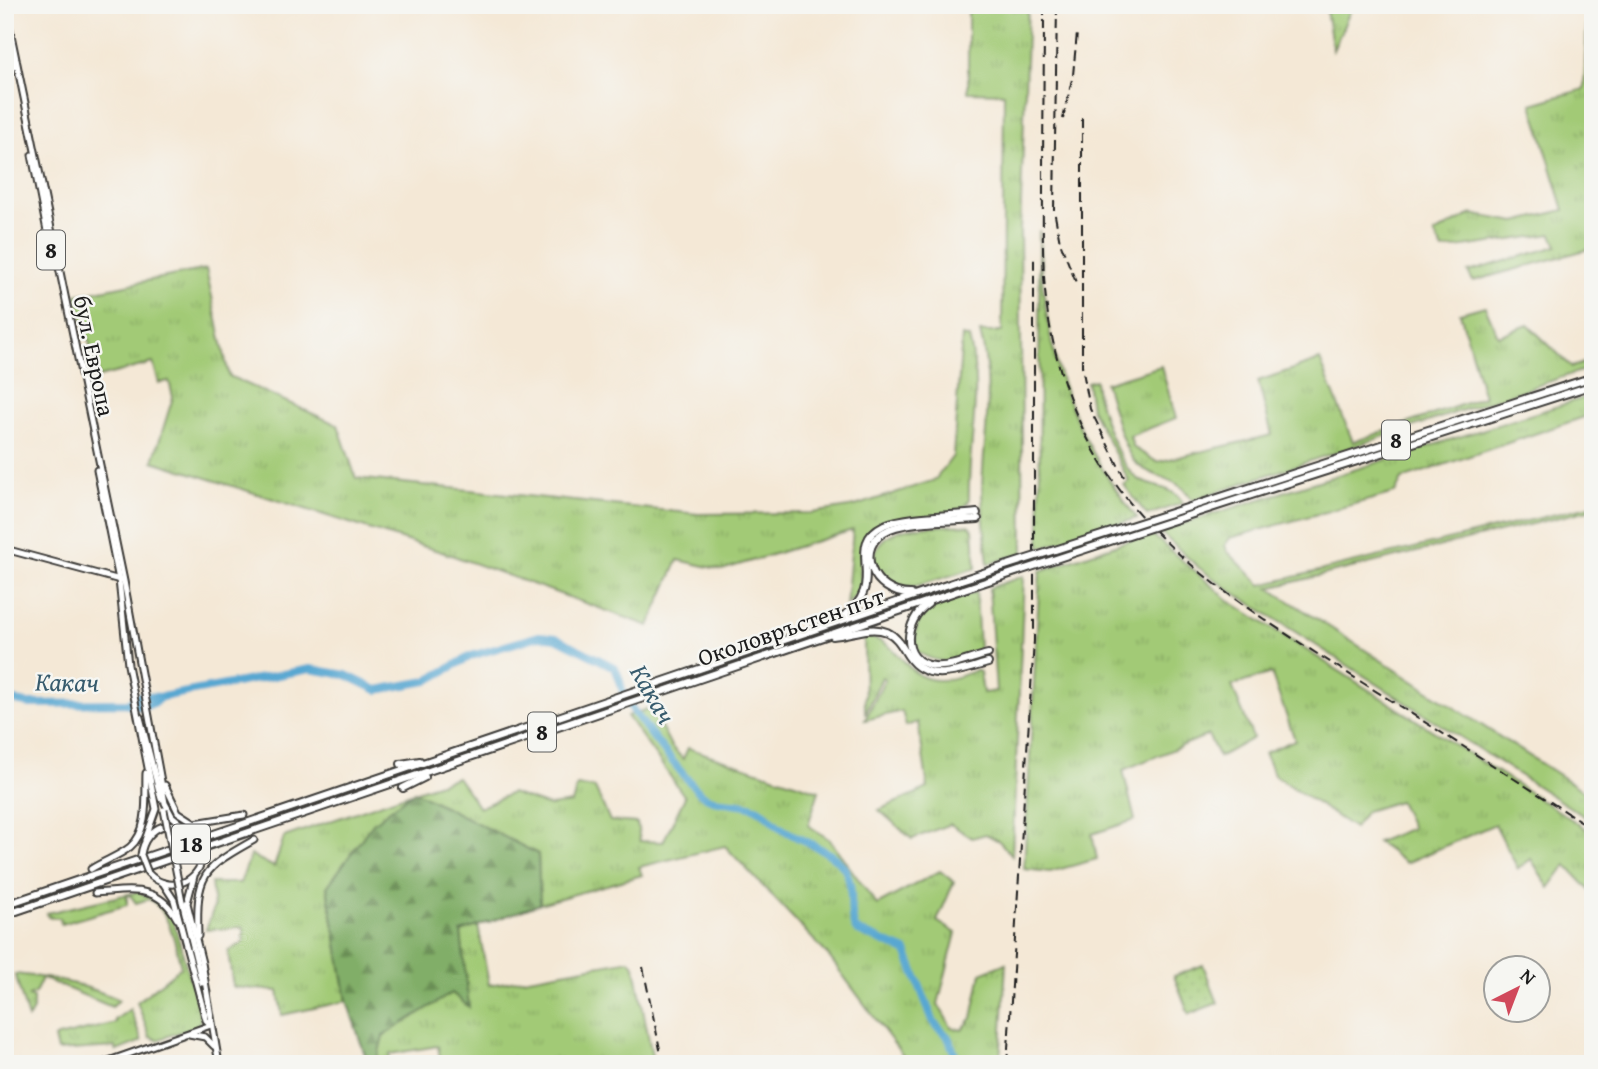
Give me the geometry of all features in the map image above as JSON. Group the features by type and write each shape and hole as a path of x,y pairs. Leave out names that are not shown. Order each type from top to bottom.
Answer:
{"highway":[{"name":"Околовръстен път","path":"6,915 1200,507 1593,377"},
{"name":"Околовръстен път","path":"5,905 961,580 1593,385"},
{"path":"834,622 858,604 865,593 865,548 877,530 892,523 977,516 891,529 873,544 871,569 884,587 902,594 940,587"},
{"path":"942,596 922,608 911,620 908,634 913,652 928,664 937,666 988,654"},
{"path":"824,636 868,630 887,632 900,642 916,666 932,674 949,673 988,663"},
{"path":"742,655 754,644"},
{"path":"401,764 443,758"},
{"name":"8","path":"402,788 462,760"}],"main road":[{"name":"бул. Европа","path":"5,6 167,810 184,826"},
{"name":"бул. Европа","path":"5,25 121,581 133,689 156,814 145,840"},
{"path":"5,549 121,581"},
{"name":"бул. Европа","path":"145,728 147,713"},
{"name":"бул. Европа","path":"139,714 145,728 164,810 198,970"},
{"path":"91,869 130,847 138,837 144,815 147,766"},
{"name":"8","path":"160,773 174,807 185,819 201,824 244,815"},
{"path":"145,840 161,826 184,826 197,836 203,855 202,863 194,876 187,903 219,1064"},
{"path":"198,949 197,909 204,875 214,862 254,839"},
{"name":"8","path":"145,840 141,855 148,873 163,883"},
{"path":"163,883 178,884 194,876"},
{"path":"163,883 172,893 206,1020 211,1025"},
{"path":"95,893 133,889 147,891 167,904 182,928"},
{"path":"198,970 207,996"},
{"path":"198,970 199,991"},
{"path":"100,1064 211,1025"},
{"path":"189,1034 205,1037 216,1050"}],"green space":[{"path":"968,5 1028,5 1020,231 1023,553 988,564 982,488 988,392 980,332 1002,332 1004,93 968,92"},
{"path":"1325,5 1359,5 1351,9 1333,50"},
{"path":"1587,21 1593,24 1593,264 1589,249 1473,281 1468,272 1557,246 1552,234 1443,250 1434,234 1471,214 1516,222 1564,210 1532,104 1584,89"},
{"path":"1039,230 1046,311 1062,383 1092,451 1137,518 1040,548"},
{"path":"206,269 229,376 338,425 356,478 698,514 812,513 855,506 935,480 953,456 962,336 969,338 975,379 969,501 958,510 944,515 895,521 880,526 869,535 860,556 861,589 846,606 853,530 722,570 678,560 649,626 451,555 153,461 173,397 169,381 159,383 153,363 99,377 76,295"},
{"path":"1485,306 1498,336 1528,325 1572,367 1593,360 1593,367 1192,500 1181,487 1145,470 1132,459 1122,439 1105,383 1161,366 1176,418 1130,436 1133,447 1157,462 1272,435 1258,381 1320,360 1353,442 1484,397 1460,313"},
{"path":"1095,380 1104,419 1125,464 1141,481 1170,491 1183,503 1147,515 1124,485 1129,481 1091,408 1087,382"},
{"path":"1593,395 1593,414 1402,479 1395,493 1230,538 1225,545 1227,551 1261,585 1593,505 1593,509 1269,588 1593,797 1593,822 1228,589 1198,567 1159,531"},
{"path":"969,525 973,530 976,568 903,590 877,573 874,562 877,548 884,538 910,528"},
{"path":"1150,533 1231,602 1593,833 1593,894 1566,865 1549,888 1531,859 1518,869 1495,824 1406,863 1377,842 1412,828 1399,801 1366,811 1354,828 1274,775 1264,753 1295,740 1271,673 1232,686 1253,738 1219,757 1208,735 1123,770 1135,820 1092,834 1097,859 1050,872 1024,869 1040,571"},
{"path":"1024,576 1012,856 999,841 986,834 972,838 950,824 912,839 879,810 928,788 918,722 906,726 902,711 865,720 885,679 882,677 865,714 864,637 877,639 887,645 917,674 926,678 947,679 976,670 980,672 983,693 996,691 989,588"},
{"path":"976,592 979,649 957,661 941,661 918,652 917,625 922,616 940,604"},
{"path":"652,709 671,746 683,759 688,748 819,791 808,825 830,840 877,905 940,871 954,882 937,921 956,933 938,1004 951,1027 962,1030 972,1018 981,973 1006,963 1000,1064 909,1064 827,954 725,846 639,867 642,875 540,904 538,854 327,887 347,1001 282,1015 278,991 233,987 228,951 243,943 244,927 206,930 214,907 211,883 240,883 251,855 274,867 284,837 457,777 479,808 511,793 549,806 572,803 577,786 595,788 610,821 637,823 640,841 663,842 685,797 627,716"},
{"path":"414,791 538,854 540,904 461,932 469,1007 452,993 383,1036 376,1064 368,1064 347,1001 327,887 373,823"},
{"path":"137,892 159,901 173,919 201,1019 197,1026 157,1040 150,1037 137,1002 181,967 171,929 156,904 149,899 136,903 130,895 127,896 127,905 61,924 60,918 48,917 47,913"},
{"path":"478,925 489,985 630,960 635,967 653,1061 646,1064 441,1064 438,1046 390,1054 390,1064 376,1064 382,1036 452,993 468,1006 461,932"},
{"path":"1203,965 1218,1003 1189,1014 1174,976"},
{"path":"15,974 42,978 35,993 29,996 33,998 33,1010 28,1019"},
{"path":"42,978 68,982 119,1000 112,1007"},
{"path":"130,1009 142,1041 117,1051 115,1047 57,1051 54,1038 116,1023 115,1020"}],"waterway":[{"name":"Какач","path":"128,703 140,696 161,697 310,669 346,675 377,690 427,681 471,656 539,636 556,638 614,667 630,705 676,765 704,796 760,810 788,833 828,853 841,864 849,880 856,930 906,951 934,1023 948,1037 959,1064"},
{"name":"Какач","path":"5,698 28,704 125,703 140,706 148,705 161,697"}],"railway":[{"path":"1044,5 1043,240 1046,296 1051,332 1069,396 1095,452 1127,500 1166,542 1210,580 1309,649 1593,829"},
{"path":"1057,5 1054,210 1060,242 1077,285"},
{"path":"1063,119 1073,75 1077,33"},
{"path":"1082,118 1082,366 1090,409 1124,477"},
{"path":"1007,1064 1034,641 1034,257"},
{"path":"643,967 663,1064"}]}
